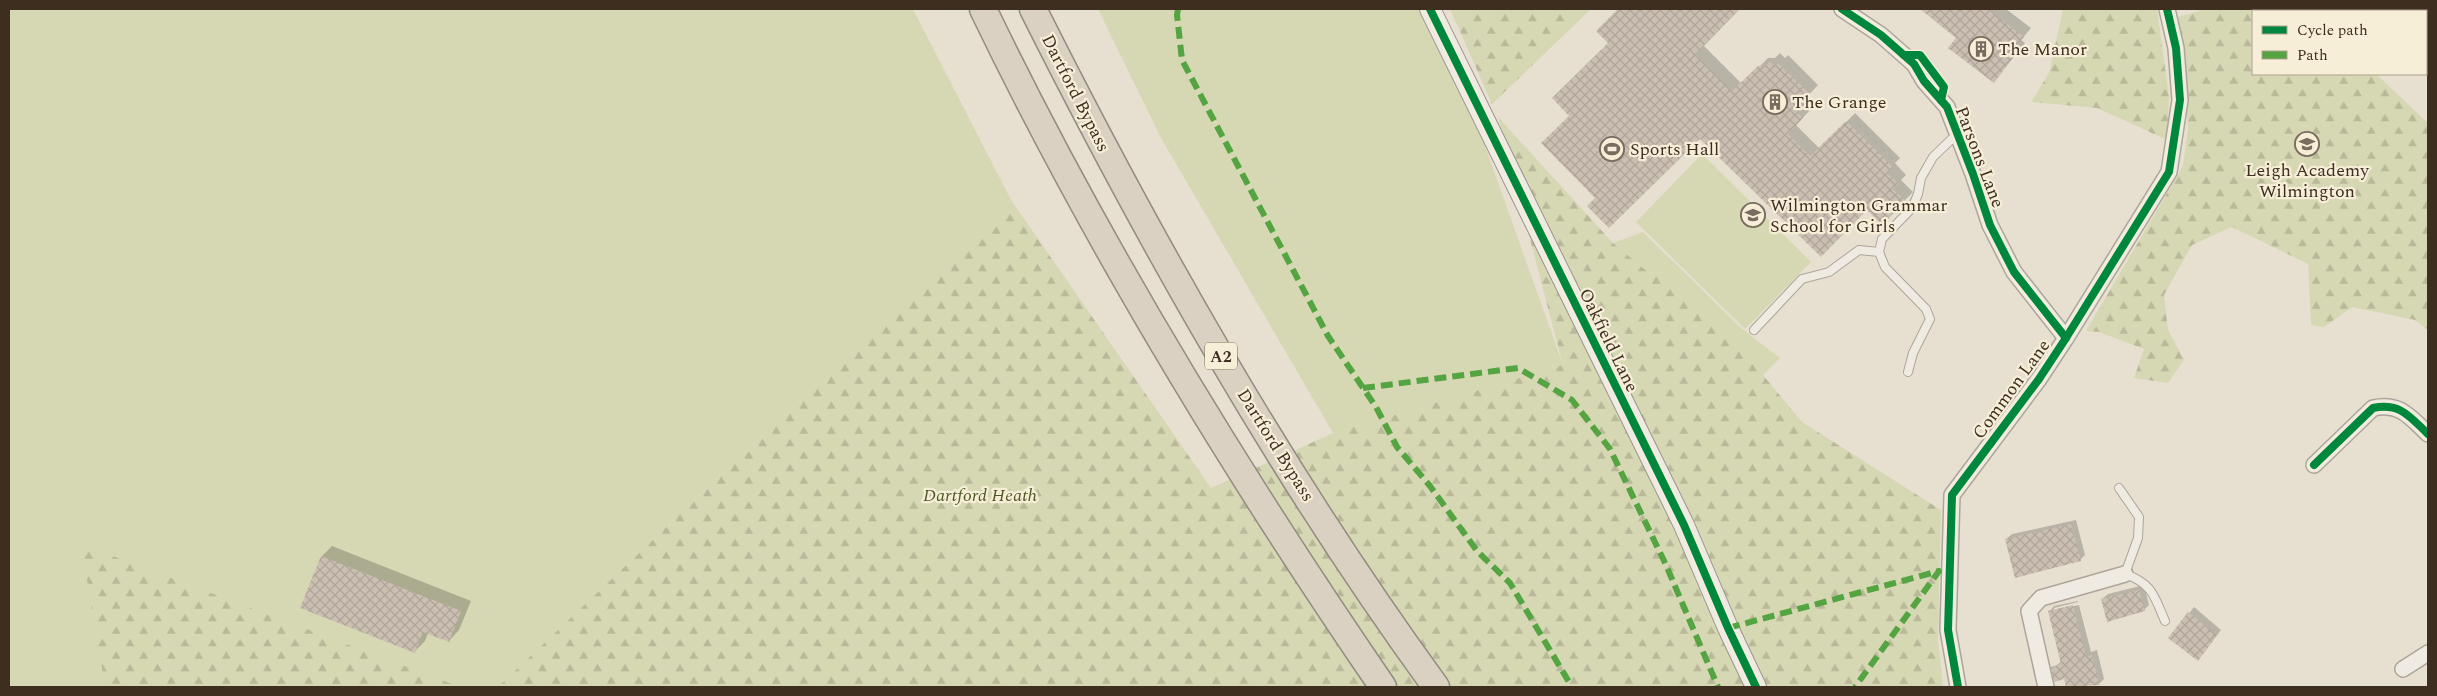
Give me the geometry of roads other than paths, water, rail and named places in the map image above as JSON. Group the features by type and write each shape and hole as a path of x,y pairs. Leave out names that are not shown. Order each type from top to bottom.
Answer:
{"highway":[{"name":"A2","path":"982,9 1064,167 1136,297 1212,426 1311,582 1383,687"},
{"name":"Dartford Bypass","path":"1033,9 1090,122 1167,264 1250,405 1331,534 1436,687"}],"street":[{"name":"Oakfield Lane","path":"1430,9 1684,526 1756,687"},
{"name":"Parsons Lane","path":"1842,9 1881,35 1914,64 1934,93 1947,107 1990,225 2014,272 2066,338"},
{"name":"Common Lane","path":"1958,687 1948,630 1952,495 2039,379 2169,172 2180,100 2176,48 2167,9"},
{"path":"2314,466 2373,408 2384,406 2402,410 2428,434"},
{"path":"2046,687 2029,611 2041,598 2125,574"},
{"path":"2403,669 2428,653"}],"lane":[{"path":"1908,372 1913,353 1930,319 1926,309 1886,267 1879,252 1882,239 1912,208 1918,194 1921,178 1933,157 1958,133"},
{"path":"1754,330 1802,279 1828,272 1859,250 1879,252"},
{"path":"2118,488 2139,517 2138,538 2125,574 2141,579 2154,594 2165,622"}],"place":[{"name":"The Manor","path":"1981,49"},
{"name":"The Grange","path":"1775,102"},
{"name":"Leigh Academy Wilmington","path":"2307,144"},
{"name":"Sports Hall","path":"1612,149"},
{"name":"Wilmington Grammar School for Girls","path":"1753,215"}],"park label":[{"name":"Dartford Heath","path":"980,495"}]}
